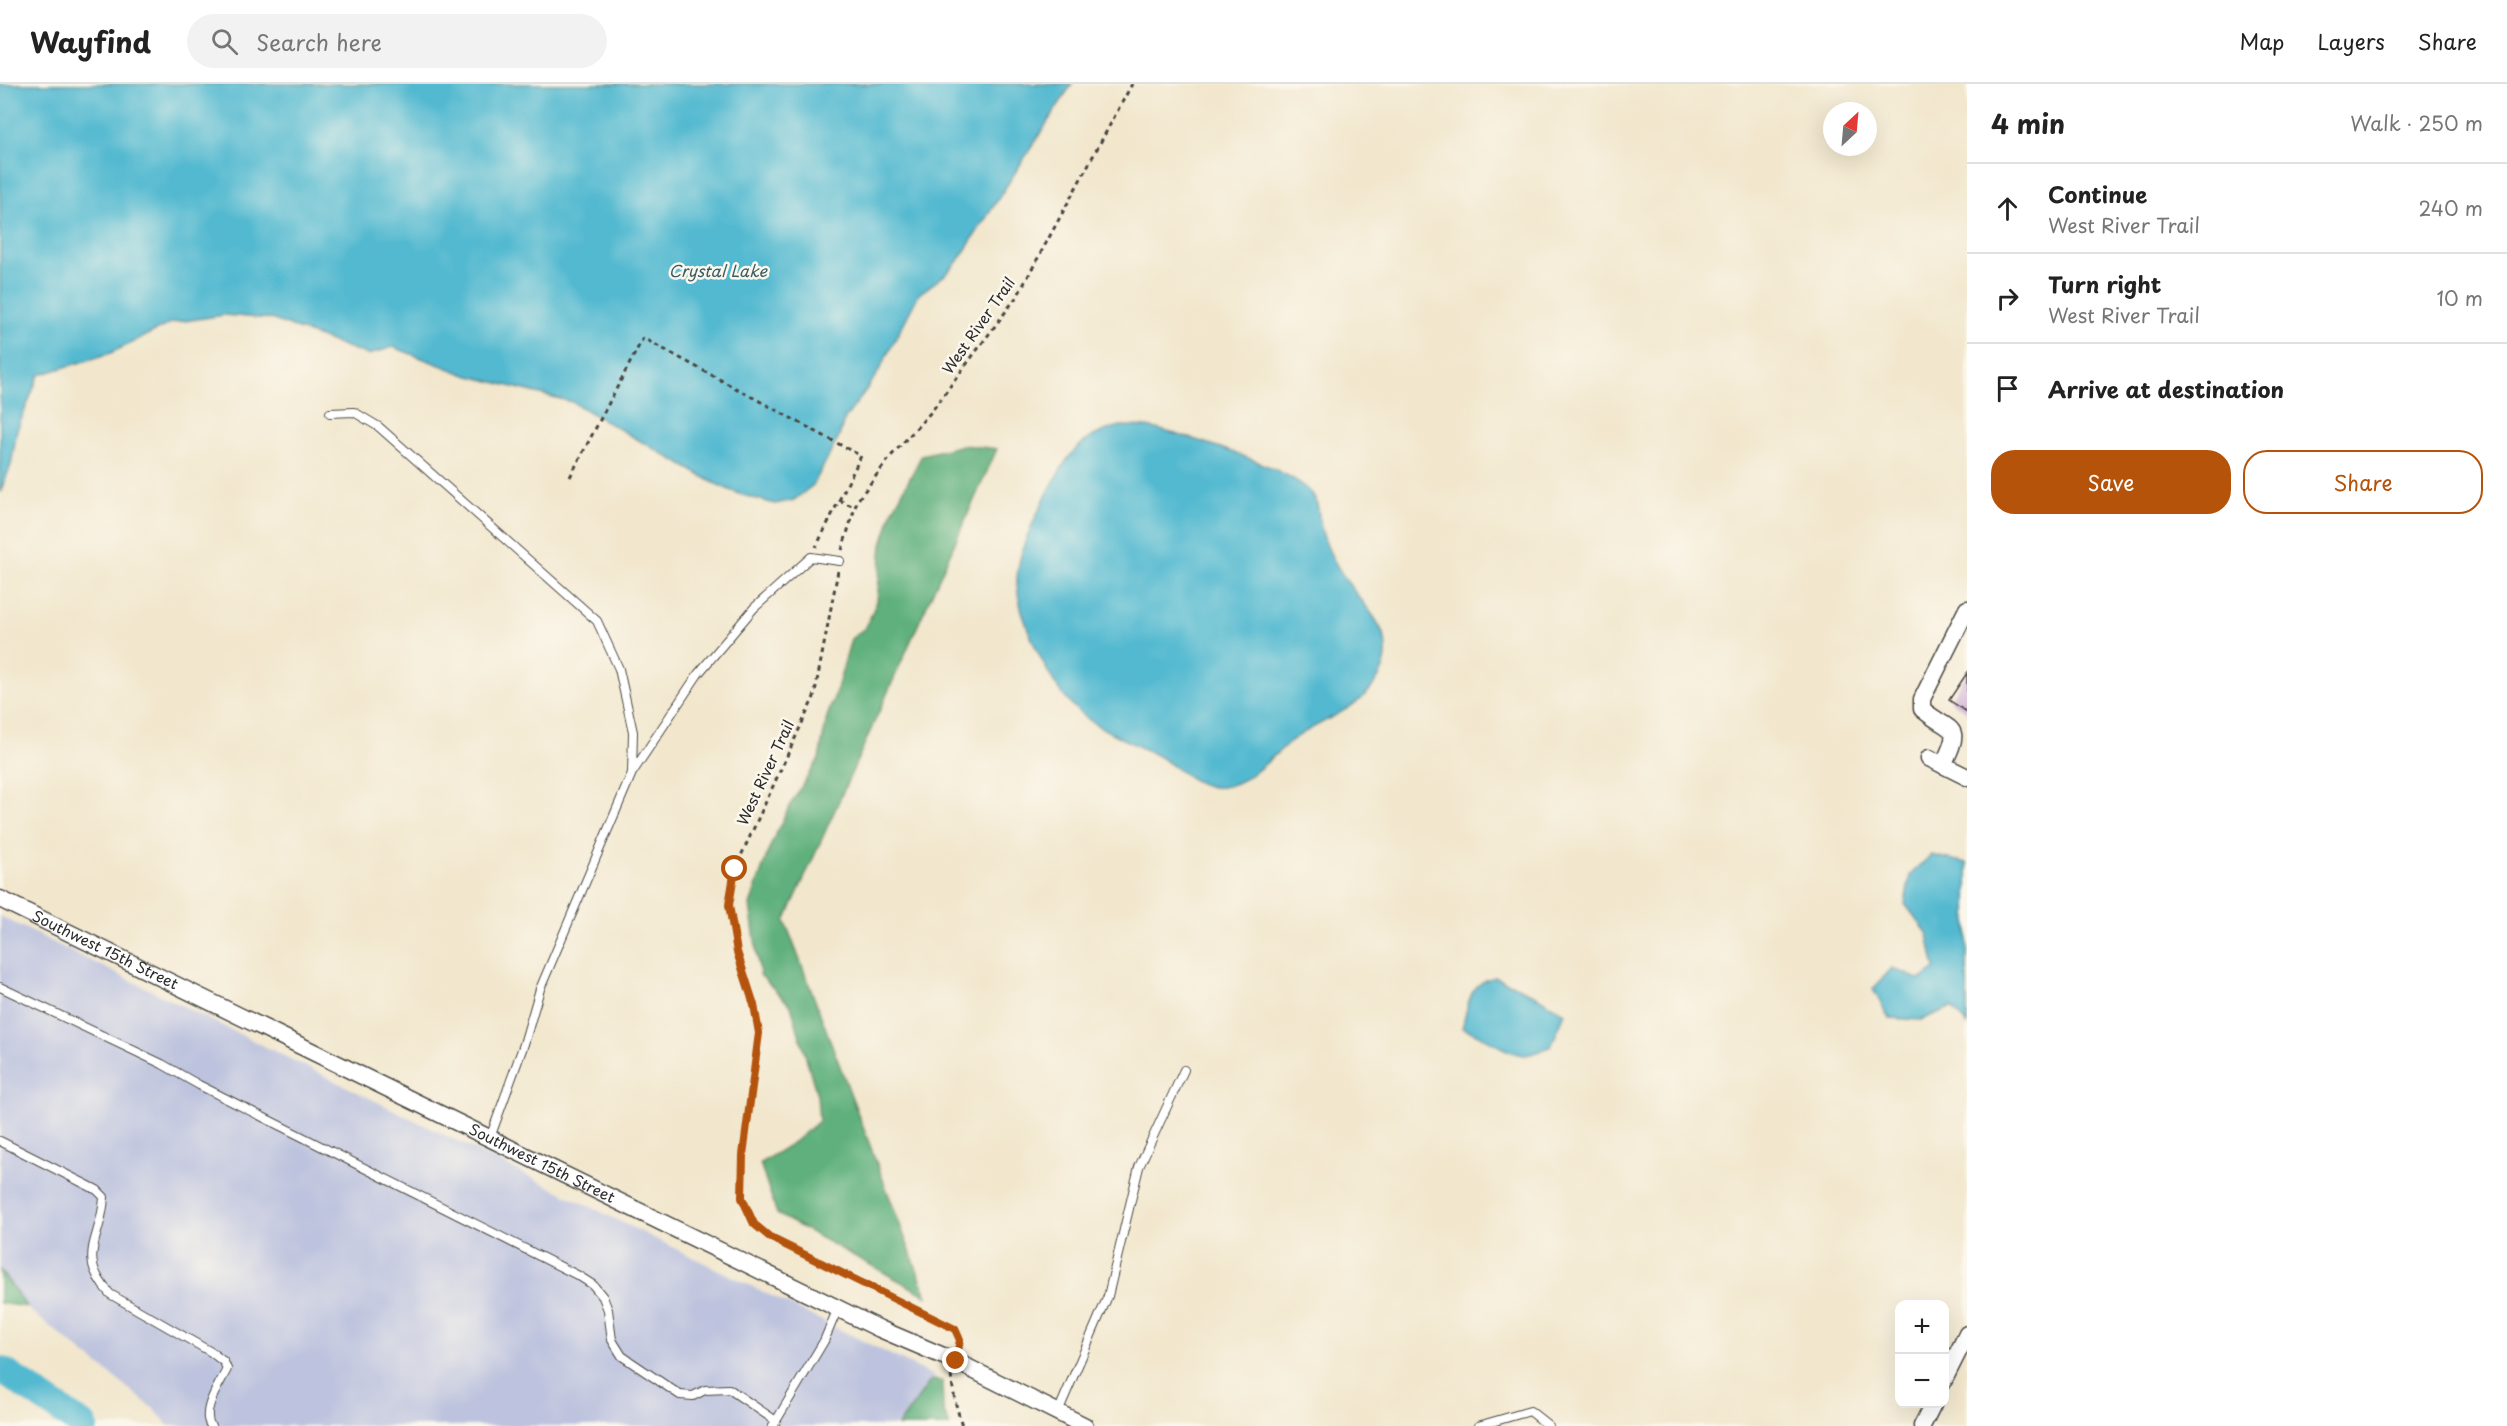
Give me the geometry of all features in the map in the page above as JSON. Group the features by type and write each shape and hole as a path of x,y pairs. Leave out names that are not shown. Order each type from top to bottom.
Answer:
{"street":[{"path":"1967,610 1922,699 1922,709 1947,725 1955,741 1936,762 1967,777"},
{"name":"Southwest 15th Street","path":"0,899 838,1308 956,1361 1085,1426"},
{"path":"1949,1370 1967,1334"},
{"path":"1922,1426 1931,1408"}],"lane":[{"path":"330,413 354,412 379,427 597,621 619,669 633,732 632,773"},
{"path":"490,1138 524,1044 540,989 632,773 698,674 754,608 811,556 840,561"},
{"path":"0,987 162,1064 199,1086 579,1276 593,1285 603,1297 608,1310 612,1340 622,1356 680,1395 693,1396 705,1390 729,1389 774,1424 824,1341 838,1308"},
{"path":"1058,1412 1108,1296 1139,1167 1184,1070"},
{"path":"0,1141 97,1190 104,1197 93,1250 92,1267 98,1281 110,1294 211,1352 224,1362 227,1369 207,1412 207,1421 211,1426"},
{"path":"1478,1426 1530,1411 1549,1426"}],"path":[{"name":"West River Trail","path":"962,1426 951,1378 960,1340 955,1329 771,1238 754,1224 742,1198 743,1155 759,1033 754,1005 737,952 729,905 735,869 814,697 845,533 854,507 891,456 931,412 1018,295 1132,84"},
{"path":"570,477 644,338 861,456 811,556"},
{"path":"839,500 854,507"}],"shaded area":[{"path":"0,916 934,1376 897,1426 169,1426 154,1409 23,1305 0,1272"}],"green space":[{"path":"963,445 997,449 785,921 927,1296 777,1214 760,1163 794,1142 819,1121 817,1095 791,1006 760,975 750,905 769,849 790,805 819,759 827,717 851,639 866,627 877,601 882,545 892,512 922,455"},
{"path":"0,1270 27,1307 0,1303"},
{"path":"931,1380 942,1381 943,1409 950,1426 898,1426"}],"water":[{"name":"Crystal Lake","path":"0,84 1072,84 959,260 945,275 919,294 876,376 844,420 839,437 813,485 794,500 775,504 739,494 714,483 572,402 466,375 393,347 368,355 271,319 224,315 171,323 111,353 39,375 17,430 11,465 0,493"},
{"path":"1121,426 1155,429 1218,447 1265,465 1303,485 1313,495 1316,502 1322,531 1332,556 1384,636 1386,659 1382,671 1365,695 1342,712 1291,741 1250,775 1232,785 1213,787 1196,781 1158,756 1105,730 1085,717 1055,683 1036,648 1022,610 1018,593 1018,567 1028,534 1047,494 1075,450 1094,436"},
{"path":"1931,855 1967,863 1967,1025 1952,1007 1921,1020 1889,1018 1873,989 1892,968 1920,980 1935,969 1928,934 1905,904 1910,875"},
{"path":"1495,977 1531,993 1565,1013 1551,1046 1524,1055 1508,1050 1462,1028 1468,1003 1474,990 1486,980"}],"building":[{"path":"1967,673 1967,712 1949,700"}],"waterway":[{"path":"0,1370 84,1426"}],"route":[{"path":"735,869 729,905 737,952 754,1005 759,1033 743,1155 742,1198 754,1224 771,1238 955,1329 960,1340 956,1361"}]}
